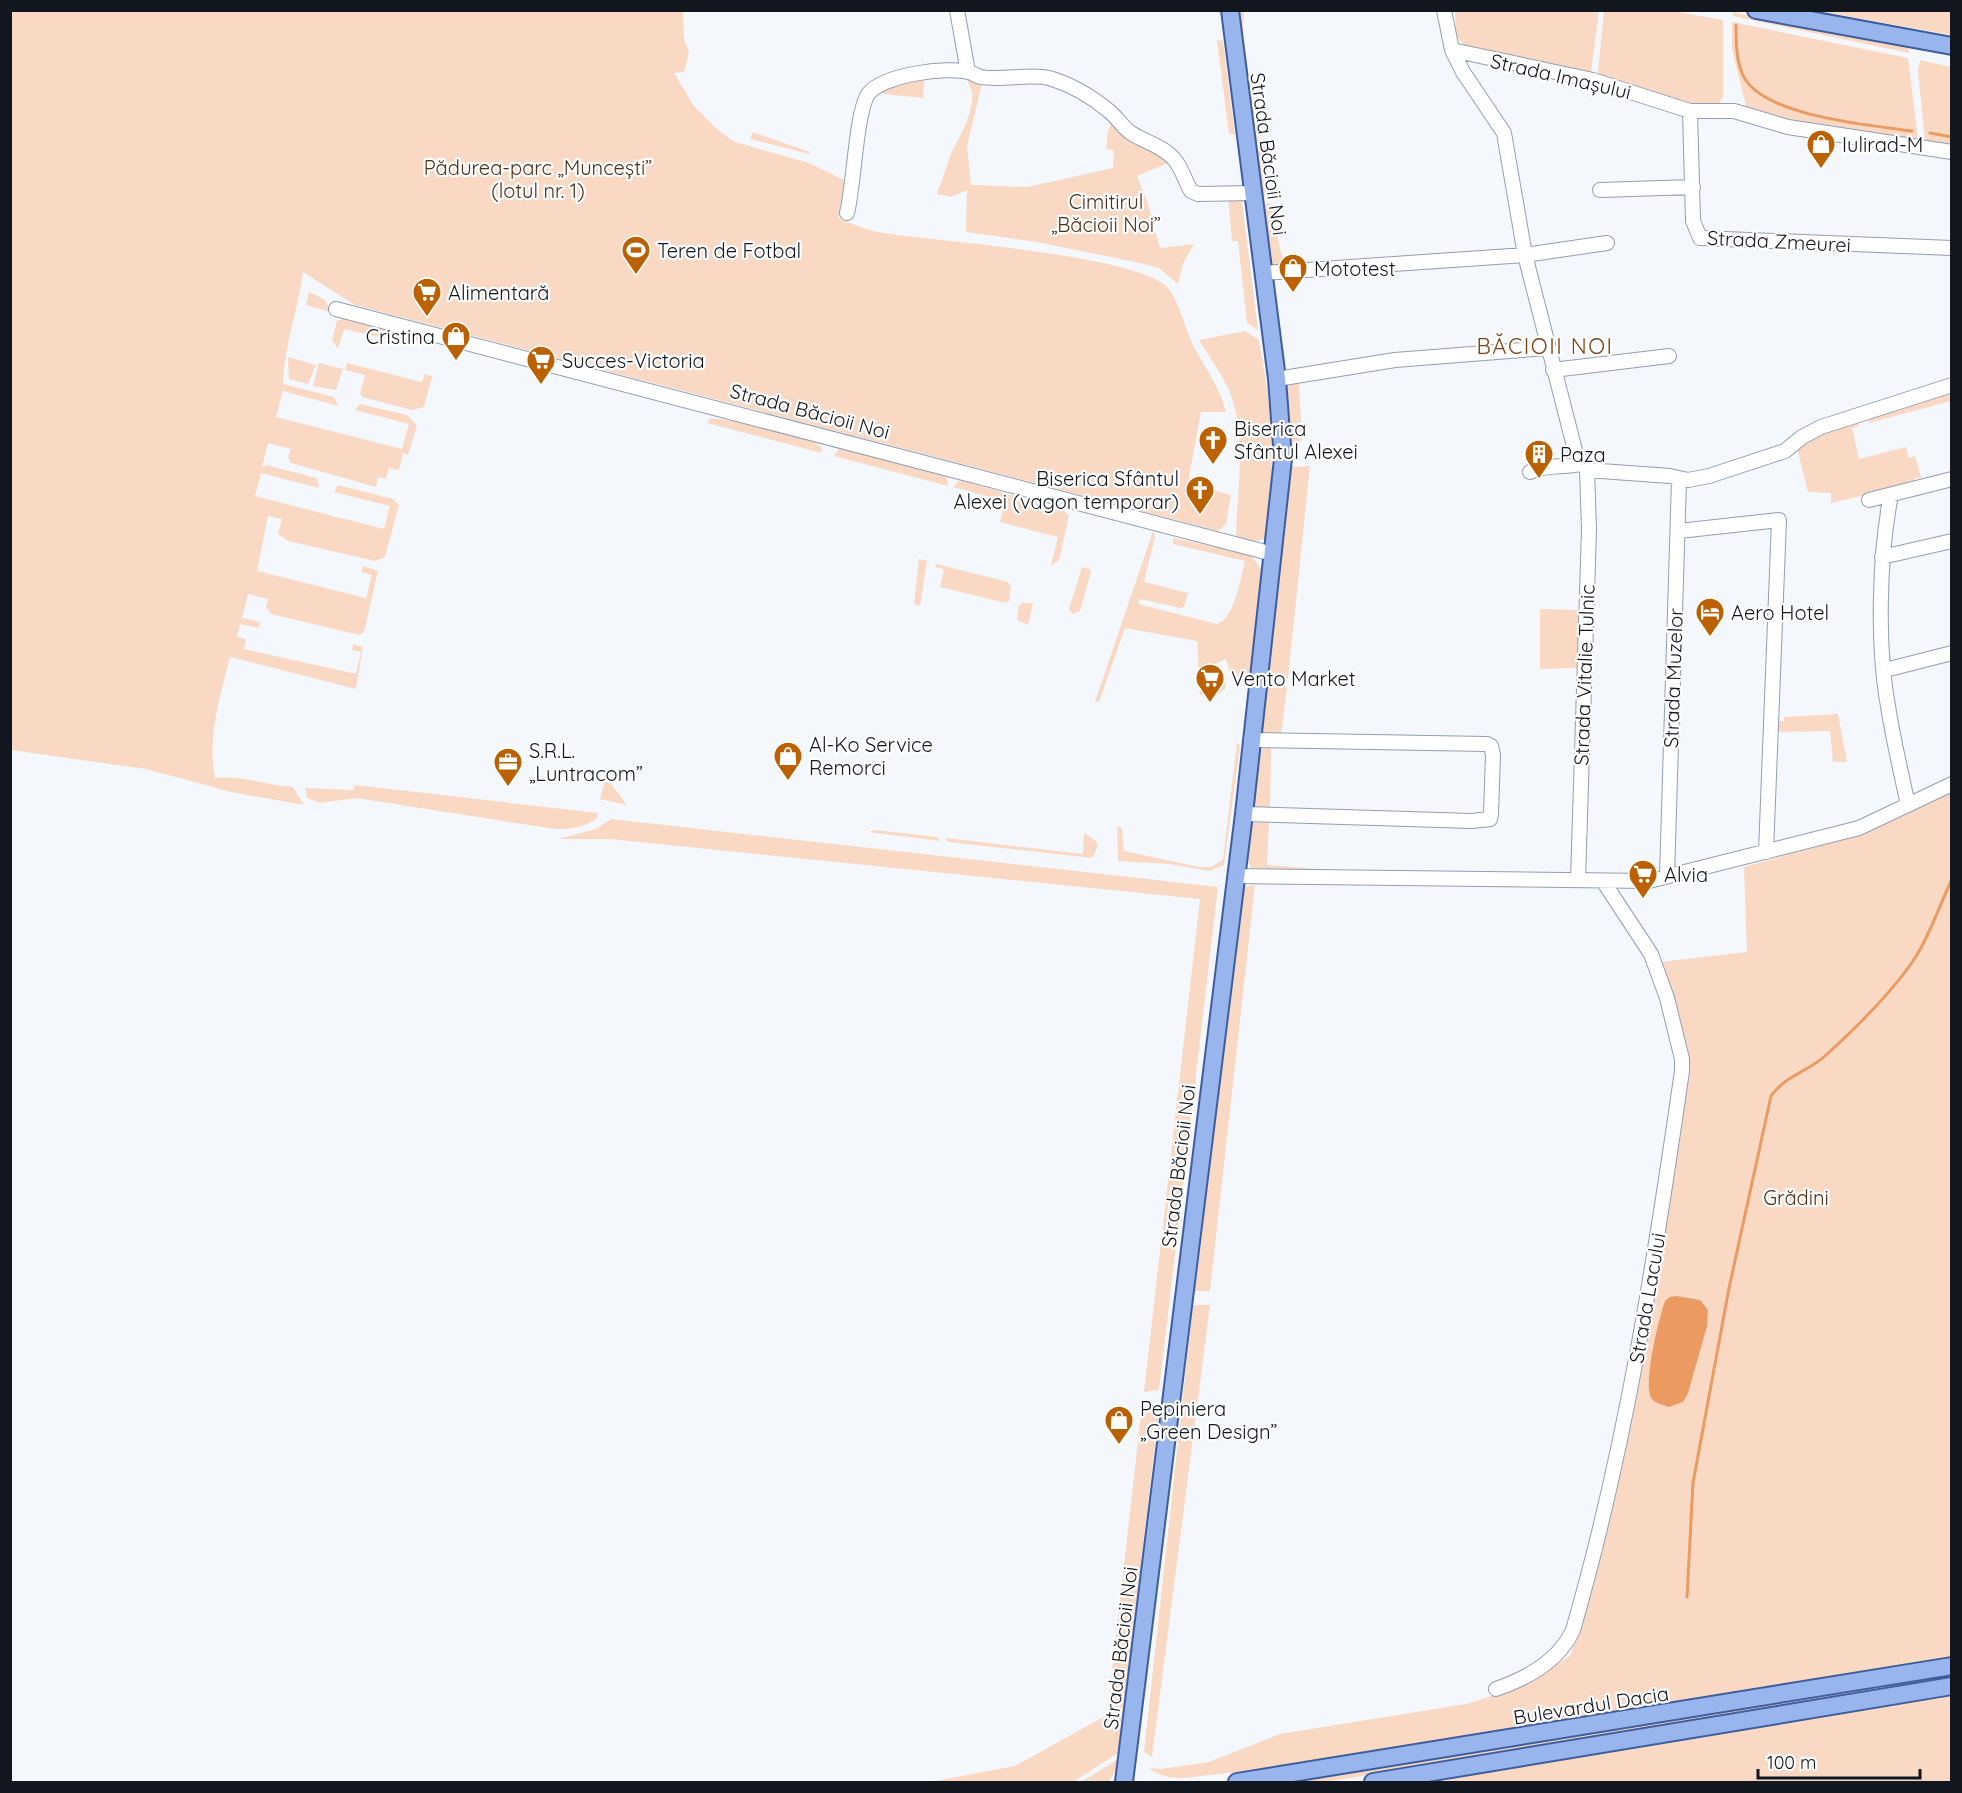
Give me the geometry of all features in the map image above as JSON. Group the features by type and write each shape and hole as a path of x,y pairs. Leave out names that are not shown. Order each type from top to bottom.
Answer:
{"main road":[{"name":"Strada Băcioii Noi","path":"1124,1782 1244,814 1283,459 1277,379 1230,10"},
{"path":"1756,10 1952,46"},
{"name":"Bulevardul Dacia","path":"1237,1782 1952,1666"},
{"name":"Bulevardul Dacia","path":"1373,1782 1952,1686"}],"street":[{"path":"957,10 968,72"},
{"path":"1444,10 1452,50"},
{"name":"Strada Imașului","path":"1452,50 1593,80 1690,111 1734,111 1788,127 1952,152"},
{"name":"Strada Vitalie Tulnic","path":"1452,50 1463,72 1504,133 1524,255 1576,454 1584,467 1589,529 1578,880"},
{"path":"847,213 853,191 862,110 871,91 908,75 968,72 985,78 1047,78 1061,82 1110,111 1129,132 1169,154 1175,160 1191,191 1198,194 1253,193"},
{"name":"Strada Zmeurei","path":"1690,111 1694,230 1704,240 1742,239 1952,248"},
{"path":"1600,190 1693,187"},
{"path":"1263,273 1524,255 1607,243"},
{"name":"Strada Băcioii Noi","path":"336,309 1273,554"},
{"path":"1277,379 1395,360 1547,348"},
{"path":"1553,370 1669,356"},
{"path":"1530,472 1539,468 1584,467 1670,476 1679,480 1709,476 1785,451 1802,437 1821,427 1952,385"},
{"path":"1869,500 1952,479"},
{"name":"Strada Muzelor","path":"1667,876 1679,480"},
{"path":"1891,495 1882,557 1885,670 1887,703 1908,805"},
{"path":"1679,531 1779,520 1766,852"},
{"path":"1882,557 1952,541"},
{"path":"1885,670 1952,653"},
{"path":"1244,814 1485,821 1490,819 1491,814 1492,755 1491,746 1487,744 1251,740"},
{"path":"1236,876 1649,880 1859,828 1952,784"},
{"name":"Strada Lacului","path":"1496,1689 1536,1670 1556,1656 1566,1646 1573,1630 1627,1406 1648,1298 1682,1071 1682,1059 1659,970 1652,954 1603,880"}],"green space":[{"name":"Pădurea-parc „Muncești” (lotul nr. 1)","path":"11,11 683,11 684,39 689,52 684,72 674,73 694,106 719,131 735,142 809,163 846,181 849,188 838,218 883,233 1038,252 1122,267 1152,277 1169,289 1226,412 1201,412 1188,483 1231,495 1226,524 1218,531 355,305 303,272 286,356 283,384 334,397 338,406 283,391 276,417 402,449 409,424 355,410 360,404 407,415 417,426 408,455 403,453 399,470 389,468 386,479 378,477 376,487 291,463 288,458 291,449 268,443 262,468 266,465 317,478 319,488 261,473 255,496 384,529 390,506 334,492 338,485 393,499 399,505 385,557 375,561 288,541 278,534 282,519 268,516 257,571 366,598 372,575 361,572 363,566 378,571 364,632 359,635 271,614 266,607 268,599 248,594 242,618 260,622 259,628 240,624 237,637 246,639 244,649 356,674 361,652 352,650 353,644 363,647 356,689 230,657 214,732 215,778 244,779 293,787 304,805 231,792 146,769 11,750"},
{"path":"1239,11 1244,11 1243,34 1258,142 1256,142 1241,57"},
{"path":"1455,11 1599,11 1591,72 1586,75 1465,46 1456,36"},
{"path":"1604,11 1672,11 1723,20 1723,97 1719,103 1690,105 1602,78 1598,72"},
{"path":"1819,11 1951,11 1951,35"},
{"path":"1733,12 1908,46 1909,53 1733,16"},
{"path":"1732,22 1908,58 1918,138 1913,142 1788,120 1747,110 1732,49"},
{"path":"1217,40 1223,41 1235,135 1229,134"},
{"path":"1920,60 1951,67 1951,148 1928,143 1925,140 1918,71"},
{"path":"925,75 923,98 883,94 884,88"},
{"name":"Cimitirul „Băcioii Noi”","path":"964,77 982,84 967,146 971,185 1027,187 1113,168 1114,151 1106,149 1113,117 1168,163 1137,176 1147,201 1160,248 1194,244 1183,264 1178,284 1159,268 1140,263 1037,242 966,232 967,190 951,197 937,194 951,154 969,116 972,95 970,85"},
{"path":"753,132 810,152 809,154 750,139"},
{"path":"1262,150 1268,196 1261,197 1255,151"},
{"path":"1228,196 1242,201 1258,330 1247,323 1238,241 1232,241"},
{"path":"1270,203 1284,266 1271,267 1261,204"},
{"path":"309,292 325,300 331,312 306,305"},
{"path":"357,319 417,336 417,342 413,345 344,329 338,349 332,340 337,321"},
{"path":"1245,331 1259,340 1270,413 1272,459 1267,534 1264,539 1253,541 1242,540 1236,535 1240,442 1234,406 1225,382 1199,340"},
{"path":"288,357 316,365 308,384 289,379"},
{"path":"319,363 343,369 336,390 313,386"},
{"path":"347,363 422,382 425,374 432,376 424,407 412,410 362,397 360,393 365,375 345,370"},
{"path":"1299,383 1302,440 1292,444 1287,385"},
{"path":"1951,390 1951,401 1869,423 1868,417"},
{"path":"710,418 743,422 814,442 821,447 822,453 707,423"},
{"path":"1858,423 1859,426 1852,428 1859,459 1906,447 1909,458 1915,456 1921,477 1914,479 1915,484 1831,503 1831,493 1808,492 1797,448 1812,437"},
{"path":"843,448 943,475 947,478 948,486 834,456 838,450"},
{"path":"1310,466 1288,678 1275,680 1269,677 1269,659 1292,467"},
{"path":"960,480 1064,511 1069,516 1059,560 1051,565 1058,537 1000,522 1005,501 953,487"},
{"path":"1153,531 1155,537 1144,582 1188,593 1184,607 1180,608 1140,599 1138,604 1217,624 1223,621 1232,607 1245,561 1173,544 1173,538 1251,555 1263,572 1253,670 1236,682 1232,681 1226,659 1206,669 1217,687 1225,683 1226,688 1214,697 1200,695 1197,641 1125,628 1099,702 1095,702"},
{"path":"919,559 927,561 920,606 914,604"},
{"path":"936,564 1008,582 1011,587 1009,601 1006,603 940,587 944,569 935,567"},
{"path":"1082,567 1090,569 1091,572 1080,611 1073,614 1069,609"},
{"path":"1022,603 1033,603 1028,625 1017,620 1019,606"},
{"path":"1540,609 1580,610 1579,668 1540,669"},
{"path":"1287,687 1281,736 1261,733 1267,688"},
{"path":"1838,714 1847,762 1833,762 1830,731 1777,732 1777,721 1784,721 1784,717"},
{"path":"1237,742 1240,746 1224,865 1210,871 1169,864 1118,861 1117,826 1122,828 1124,851 1199,867 1211,867 1223,860"},
{"path":"1271,748 1270,811 1252,807 1258,749"},
{"path":"606,777 627,805 600,799"},
{"path":"355,785 598,813 597,818 582,826 555,829 356,798 320,803 307,798 305,788 353,790"},
{"name":"Grădini","path":"1951,793 1951,1658 1335,1761 1183,1778 1165,1776 1149,1768 1161,1769 1209,1762 1280,1734 1466,1704 1521,1687 1571,1655 1632,1412 1656,1294 1688,1062 1660,962 1747,952 1744,867 1860,834"},
{"path":"611,819 1218,887 1159,1390 1144,1392 1200,899 610,839 558,839 596,829"},
{"path":"1269,822 1267,865 1329,870 1329,872 1251,868 1246,857 1250,823"},
{"path":"875,830 937,837 940,841 869,832"},
{"path":"1084,833 1096,841 1098,846 1092,858 948,842 945,838 1083,854"},
{"path":"1255,885 1210,1291 1195,1291 1244,887"},
{"path":"1193,1305 1210,1305 1152,1757 1144,1752"},
{"path":"1160,1403 1118,1753 1073,1782 930,1782 1015,1766 1107,1715 1142,1406"},
{"path":"1951,1673 1951,1679 1326,1782 1295,1782"},
{"path":"1951,1693 1951,1782 1440,1782 1546,1760"},
{"path":"1120,1758 1118,1768 1108,1782 1081,1782"}],"shaded area":[{"path":"1677,1296 1700,1300 1708,1310 1707,1326 1688,1393 1683,1402 1669,1407 1652,1399 1649,1392 1650,1367 1665,1301"}],"waterway":[{"path":"1736,25 1740,67 1745,79 1757,92 1797,111 1847,122 1912,131"},
{"path":"1930,133 1952,137"},
{"path":"1687,1597 1693,1483 1729,1288 1771,1096 1789,1079 1825,1056 1861,1022 1906,971 1920,949 1952,879"}],"place":[{"name":"Iulirad-M","path":"1821,170"},
{"name":"Teren de Fotbal","path":"636,276"},
{"name":"Mototest","path":"1293,294"},
{"name":"Alimentară","path":"427,318"},
{"name":"Cristina","path":"456,362"},
{"name":"Succes-Victoria","path":"541,386"},
{"name":"Biserica Sfântul Alexei","path":"1213,466"},
{"name":"Paza","path":"1539,480"},
{"name":"Biserica Sfântul Alexei (vagon temporar)","path":"1200,516"},
{"name":"Aero Hotel","path":"1710,638"},
{"name":"Vento Market","path":"1210,704"},
{"name":"Al-Ko Service Remorci","path":"788,782"},
{"name":"S.R.L. „Luntracom”","path":"508,788"},
{"name":"Alvia","path":"1643,900"},
{"name":"Pepiniera „Green Design”","path":"1119,1446"}],"district":[{"name":"BĂCIOII NOI","path":"1545,346"}]}
